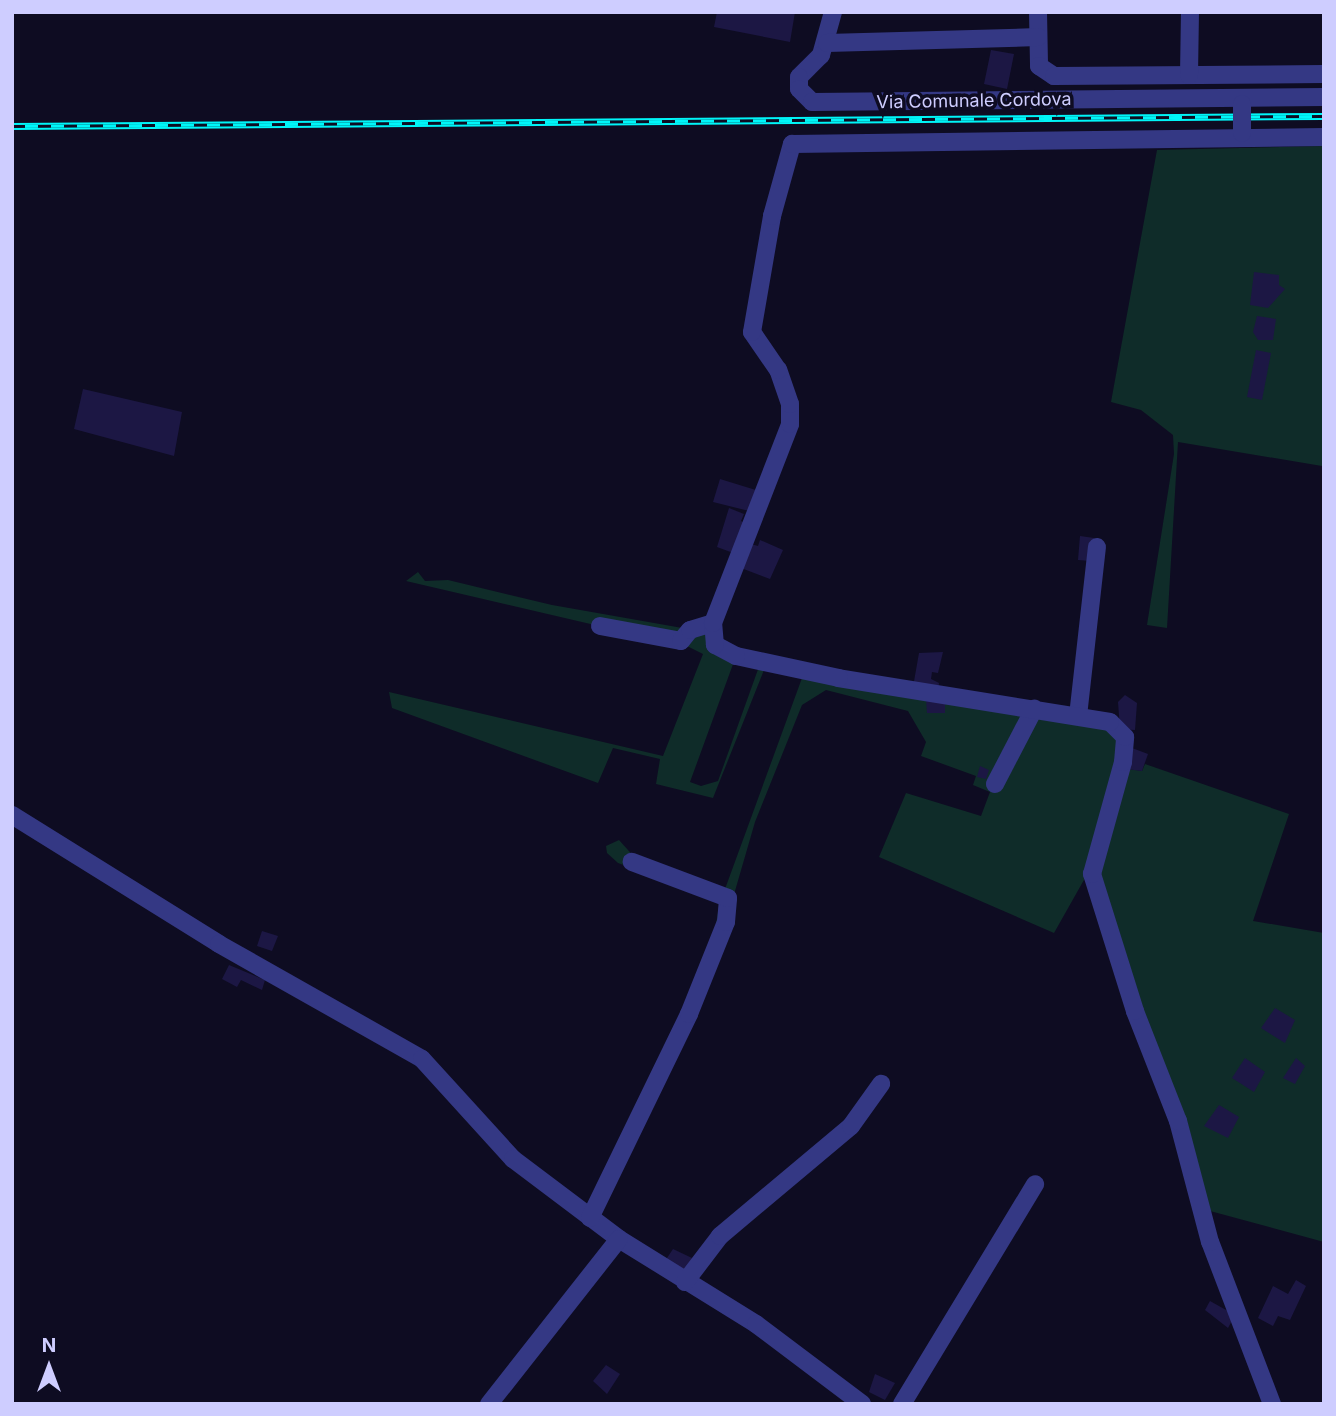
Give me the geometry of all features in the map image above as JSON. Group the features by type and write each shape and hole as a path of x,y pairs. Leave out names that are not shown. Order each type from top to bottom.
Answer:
{"street":[{"name":"Via Comunale Cordova","path":"833,12 827,43 821,55 799,77 802,95 813,102 1242,100 1324,97"},
{"path":"1038,12 1040,66 1054,76 1324,74"},
{"path":"1189,75 1190,12"},
{"path":"827,43 1038,37"},
{"path":"1242,100 1243,136"},
{"path":"1272,1404 1210,1242 1178,1121 1135,1011 1092,874 1097,844 1123,762 1125,737 1110,722 839,678 736,656 715,645 713,622 790,424 790,404 778,370 752,332 772,216 792,144 1324,137"},
{"path":"1078,716 1097,547"},
{"path":"600,626 681,641 690,630 713,622"},
{"path":"995,784 1034,709"},
{"path":"12,815 219,944 422,1059 513,1159 619,1239 756,1324 862,1404"},
{"path":"590,1218 689,1014 726,922 728,898 632,862"},
{"path":"685,1282 720,1236 856,1120 881,1084"},
{"path":"902,1404 1035,1184"},
{"path":"489,1404 619,1239"}],"green space":[{"path":"1324,146 1324,505 1322,466 1178,442 1167,628 1147,625 1174,454 1173,435 1141,410 1111,402 1157,150"},
{"path":"418,572 425,581 448,580 552,605 688,629 713,623 715,645 736,656 690,782 701,786 718,781 761,661 1110,722 1125,737 1122,768 1142,771 1145,764 1289,814 1253,921 1324,933 1324,1242 1199,1208 1089,871 1054,933 879,857 906,793 981,816 990,792 973,785 976,776 921,756 926,742 908,711 826,690 802,705 755,822 726,922 715,930 720,900 618,863 607,853 606,846 619,840 637,860 725,889 802,678 764,670 713,798 656,784 660,759 613,748 598,783 392,708 389,692 663,756 703,654 689,647 406,581","holes":["927,699 945,699 945,713 927,713"]}],"building":[{"path":"717,12 795,12 790,42 714,27"},
{"path":"991,50 1014,54 1007,89 984,84"},
{"path":"1254,272 1279,275 1279,285 1285,289 1268,308 1250,305"},
{"path":"1257,316 1276,319 1273,340 1258,340 1253,332"},
{"path":"1256,350 1271,353 1262,400 1247,397"},
{"path":"83,389 182,412 174,456 74,429"},
{"path":"720,479 759,491 753,512 713,502"},
{"path":"729,508 744,514 741,521 748,525 736,554 717,547"},
{"path":"1080,536 1094,538 1091,561 1078,560"},
{"path":"760,540 783,550 770,579 741,568 751,544 758,546"},
{"path":"943,652 938,673 932,672 931,679 939,683 938,691 913,687 919,653"},
{"path":"1125,695 1137,703 1135,730 1120,729 1118,702"},
{"path":"926,699 945,699 945,713 927,713"},
{"path":"1132,748 1148,754 1142,771 1126,769"},
{"path":"980,766 989,770 986,779 977,777"},
{"path":"262,931 278,936 272,951 257,946"},
{"path":"229,965 265,980 262,990 241,980 237,987 222,979"},
{"path":"1275,1008 1295,1020 1285,1043 1261,1028"},
{"path":"1245,1058 1265,1072 1254,1092 1232,1078"},
{"path":"1296,1058 1305,1066 1295,1084 1283,1078"},
{"path":"1219,1105 1239,1117 1228,1138 1204,1126"},
{"path":"673,1249 692,1258 686,1272 665,1261"},
{"path":"1296,1280 1306,1286 1290,1320 1278,1316 1273,1326 1258,1318 1273,1286 1288,1294"},
{"path":"1210,1301 1235,1315 1228,1328 1205,1310"},
{"path":"606,1365 620,1374 607,1394 593,1381"},
{"path":"875,1374 895,1383 885,1400 869,1392"}],"railway":[{"path":"12,126 1324,116"}]}
